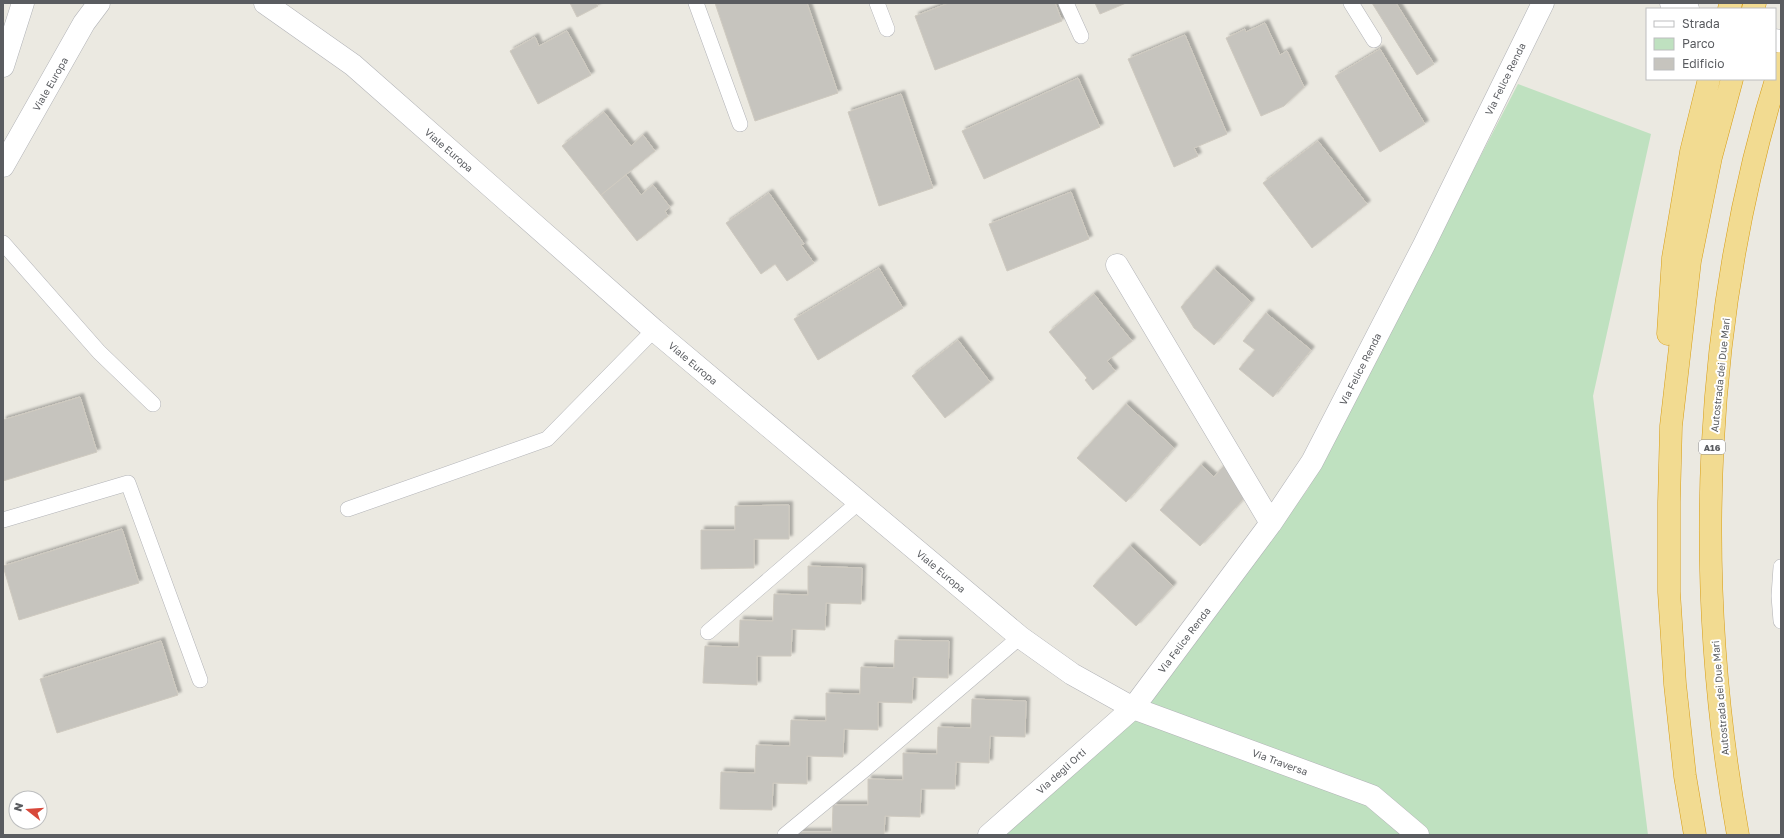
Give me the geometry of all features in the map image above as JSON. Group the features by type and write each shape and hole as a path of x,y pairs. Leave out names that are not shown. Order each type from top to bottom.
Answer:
{"highway":[{"name":"Autostrada dei Due Mari","path":"1738,835 1726,772 1717,683 1712,591 1710,503 1713,424 1731,273 1751,169 1781,63"},
{"path":"1695,835 1685,776 1675,684 1669,592 1671,426 1667,340 1673,258 1691,152 1709,80"},
{"path":"1671,426 1690,262 1711,157 1732,80"},
{"path":"1751,169 1781,88"}],"street":[{"path":"3,66 23,3"},
{"name":"Viale Europa","path":"3,166 84,23 99,3"},
{"name":"Viale Europa","path":"265,3 353,65 654,330 1020,637 1072,674 1133,708"},
{"name":"Via Felice Renda","path":"1133,708 1271,523 1312,462 1424,245 1543,3"},
{"path":"1671,3 1685,8"},
{"path":"1117,265 1271,523"},
{"name":"Via degli Orti","path":"989,835 1133,708"},
{"name":"Via Traversa","path":"1133,708 1372,796 1418,835"}],"lane":[{"path":"696,3 740,124"},
{"path":"876,3 887,29"},
{"path":"1066,3 1081,36"},
{"path":"1351,3 1374,40"},
{"path":"3,243 99,352 153,404"},
{"path":"348,509 547,439 654,330"},
{"path":"3,520 128,483 200,680"},
{"path":"708,632 859,502"},
{"path":"1781,566 1779,596 1781,621"},
{"path":"785,835 870,765 1020,637"}],"green space":[{"path":"1518,84 1651,134 1593,396 1648,835 1005,835 1129,725 1308,489"}],"building":[{"path":"570,3 596,3 598,6 577,17"},
{"path":"715,3 807,3 838,93 755,121"},
{"path":"949,3 1055,3 1062,21 935,70 915,16"},
{"path":"1095,3 1126,3 1100,14"},
{"path":"1372,3 1396,3 1434,64 1417,75"},
{"path":"1265,23 1280,55 1287,51 1304,87 1284,106 1261,116 1226,38 1245,29 1246,32"},
{"path":"567,31 591,75 538,104 510,51 535,37 539,46"},
{"path":"1185,35 1227,134 1194,148 1198,156 1174,167 1128,59"},
{"path":"1380,49 1425,124 1380,152 1335,76"},
{"path":"1078,78 1100,127 984,179 962,131"},
{"path":"901,94 933,188 879,206 848,112"},
{"path":"604,112 631,146 643,135 655,151 601,195 562,146"},
{"path":"1318,141 1367,204 1312,248 1263,183"},
{"path":"626,175 641,195 653,185 670,207 665,211 668,216 637,241 601,195"},
{"path":"1071,192 1089,239 1007,271 989,224"},
{"path":"769,193 804,244 801,245 814,263 787,281 775,264 761,274 726,223"},
{"path":"879,268 903,308 818,360 794,319"},
{"path":"1214,269 1251,302 1214,345 1194,328 1181,307"},
{"path":"1094,294 1132,341 1107,361 1115,371 1093,390 1085,380 1087,378 1049,332"},
{"path":"1266,313 1311,350 1273,397 1239,369 1255,350 1243,341"},
{"path":"958,340 990,382 945,418 912,376"},
{"path":"80,397 97,452 3,481 3,420"},
{"path":"1126,404 1174,448 1126,502 1077,458"},
{"path":"1228,461 1247,495 1200,546 1160,510 1201,465 1214,477"},
{"path":"789,505 789,539 754,539 754,568 701,569 701,530 735,530 735,506"},
{"path":"122,529 139,583 19,620 3,566"},
{"path":"1130,546 1173,586 1136,626 1093,586"},
{"path":"808,566 862,568 861,604 826,603 825,630 792,629 791,656 757,656 757,685 703,683 705,646 739,647 740,620 773,621 774,594 808,595"},
{"path":"895,640 949,641 948,678 913,677 912,703 878,702 878,730 844,729 843,757 807,756 807,784 773,783 772,810 720,809 721,772 755,773 756,745 790,746 791,720 826,721 826,693 860,694 861,667 894,668"},
{"path":"161,641 178,695 57,733 40,679"},
{"path":"972,699 1026,701 1025,737 990,736 989,763 956,762 955,789 921,789 920,817 885,816 884,835 798,835 798,832 832,832 833,805 868,805 868,779 903,780 903,753 937,754 938,727 971,728"}]}
